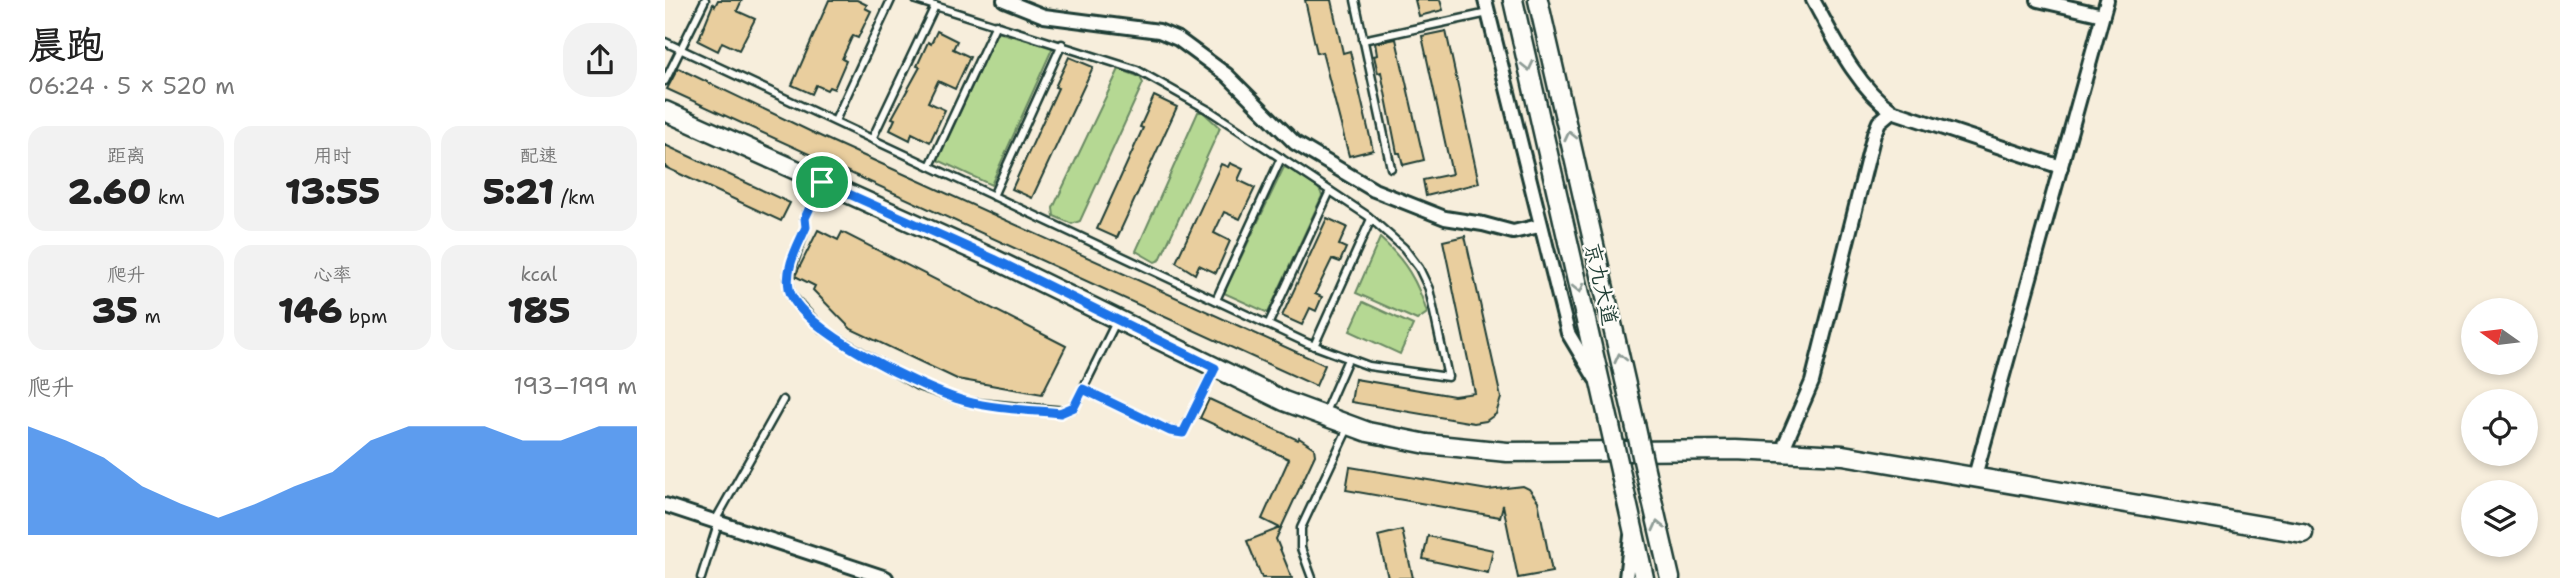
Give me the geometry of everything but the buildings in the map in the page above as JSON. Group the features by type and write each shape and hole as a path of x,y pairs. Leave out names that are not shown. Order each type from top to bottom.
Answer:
{"street":[{"path":"1004,0 1044,16 1084,23 1144,27 1168,35 1227,75 1295,143 1374,190 1445,218 1483,223 1513,232 1539,226"},
{"name":"京九大道","path":"1513,0 1644,578"},
{"name":"京九大道","path":"1538,0 1669,578"},
{"path":"1813,0 1834,39 1875,99 1892,111 2060,167"},
{"path":"2038,0 2103,15"},
{"path":"1975,476 2107,0"},
{"path":"1487,6 1539,226 1568,333 1602,390"},
{"path":"665,111 994,259 1215,368 1323,417 1399,440 1507,452 1781,451 1843,455 2303,533"},
{"path":"1781,451 1812,382 1874,134 1879,122 1892,111"},
{"path":"665,505 886,578"},
{"path":"1626,578 1633,525"}],"lane":[{"path":"665,81 705,0"},
{"path":"835,121 891,0"},
{"path":"665,42 1314,346 1369,366 1448,377 1429,289 1419,268 1404,248 1371,219 1281,158 1157,80 1119,63 1062,44 916,0"},
{"path":"1355,0 1391,168"},
{"path":"873,139 935,6"},
{"path":"1363,40 1487,6"},
{"path":"930,166 996,24"},
{"path":"993,196 1062,44"},
{"path":"1216,300 1281,158"},
{"path":"822,182 805,218 806,227 788,279 791,295 822,329 918,386 966,402 1060,413 1074,407 1117,319"},
{"path":"1268,325 1330,191"},
{"path":"1314,346 1371,219"},
{"path":"1323,417 1347,359"},
{"path":"1083,389 1170,431 1183,433 1215,368"},
{"path":"701,578 716,523 783,400"},
{"path":"1312,578 1301,548 1301,528 1349,426"}],"green space":[{"path":"997,32 1053,47 991,185 938,160"},
{"path":"1119,69 1140,77 1143,83 1080,221 1072,224 1054,216 1053,208"},
{"path":"1198,112 1203,112 1220,128 1160,260 1155,262 1136,251"},
{"path":"1284,167 1312,182 1322,196 1268,313 1224,293"},
{"path":"1380,238 1403,263 1419,291 1427,313 1417,320 1356,293"},
{"path":"1363,302 1413,325 1400,354 1350,331"}],"route":[{"path":"822,182 994,259 1215,368 1183,433 1170,431 1083,389 1074,407 1060,413 966,402 918,386 822,329 791,295 788,279 792,261 806,227 805,218 822,182"}]}
